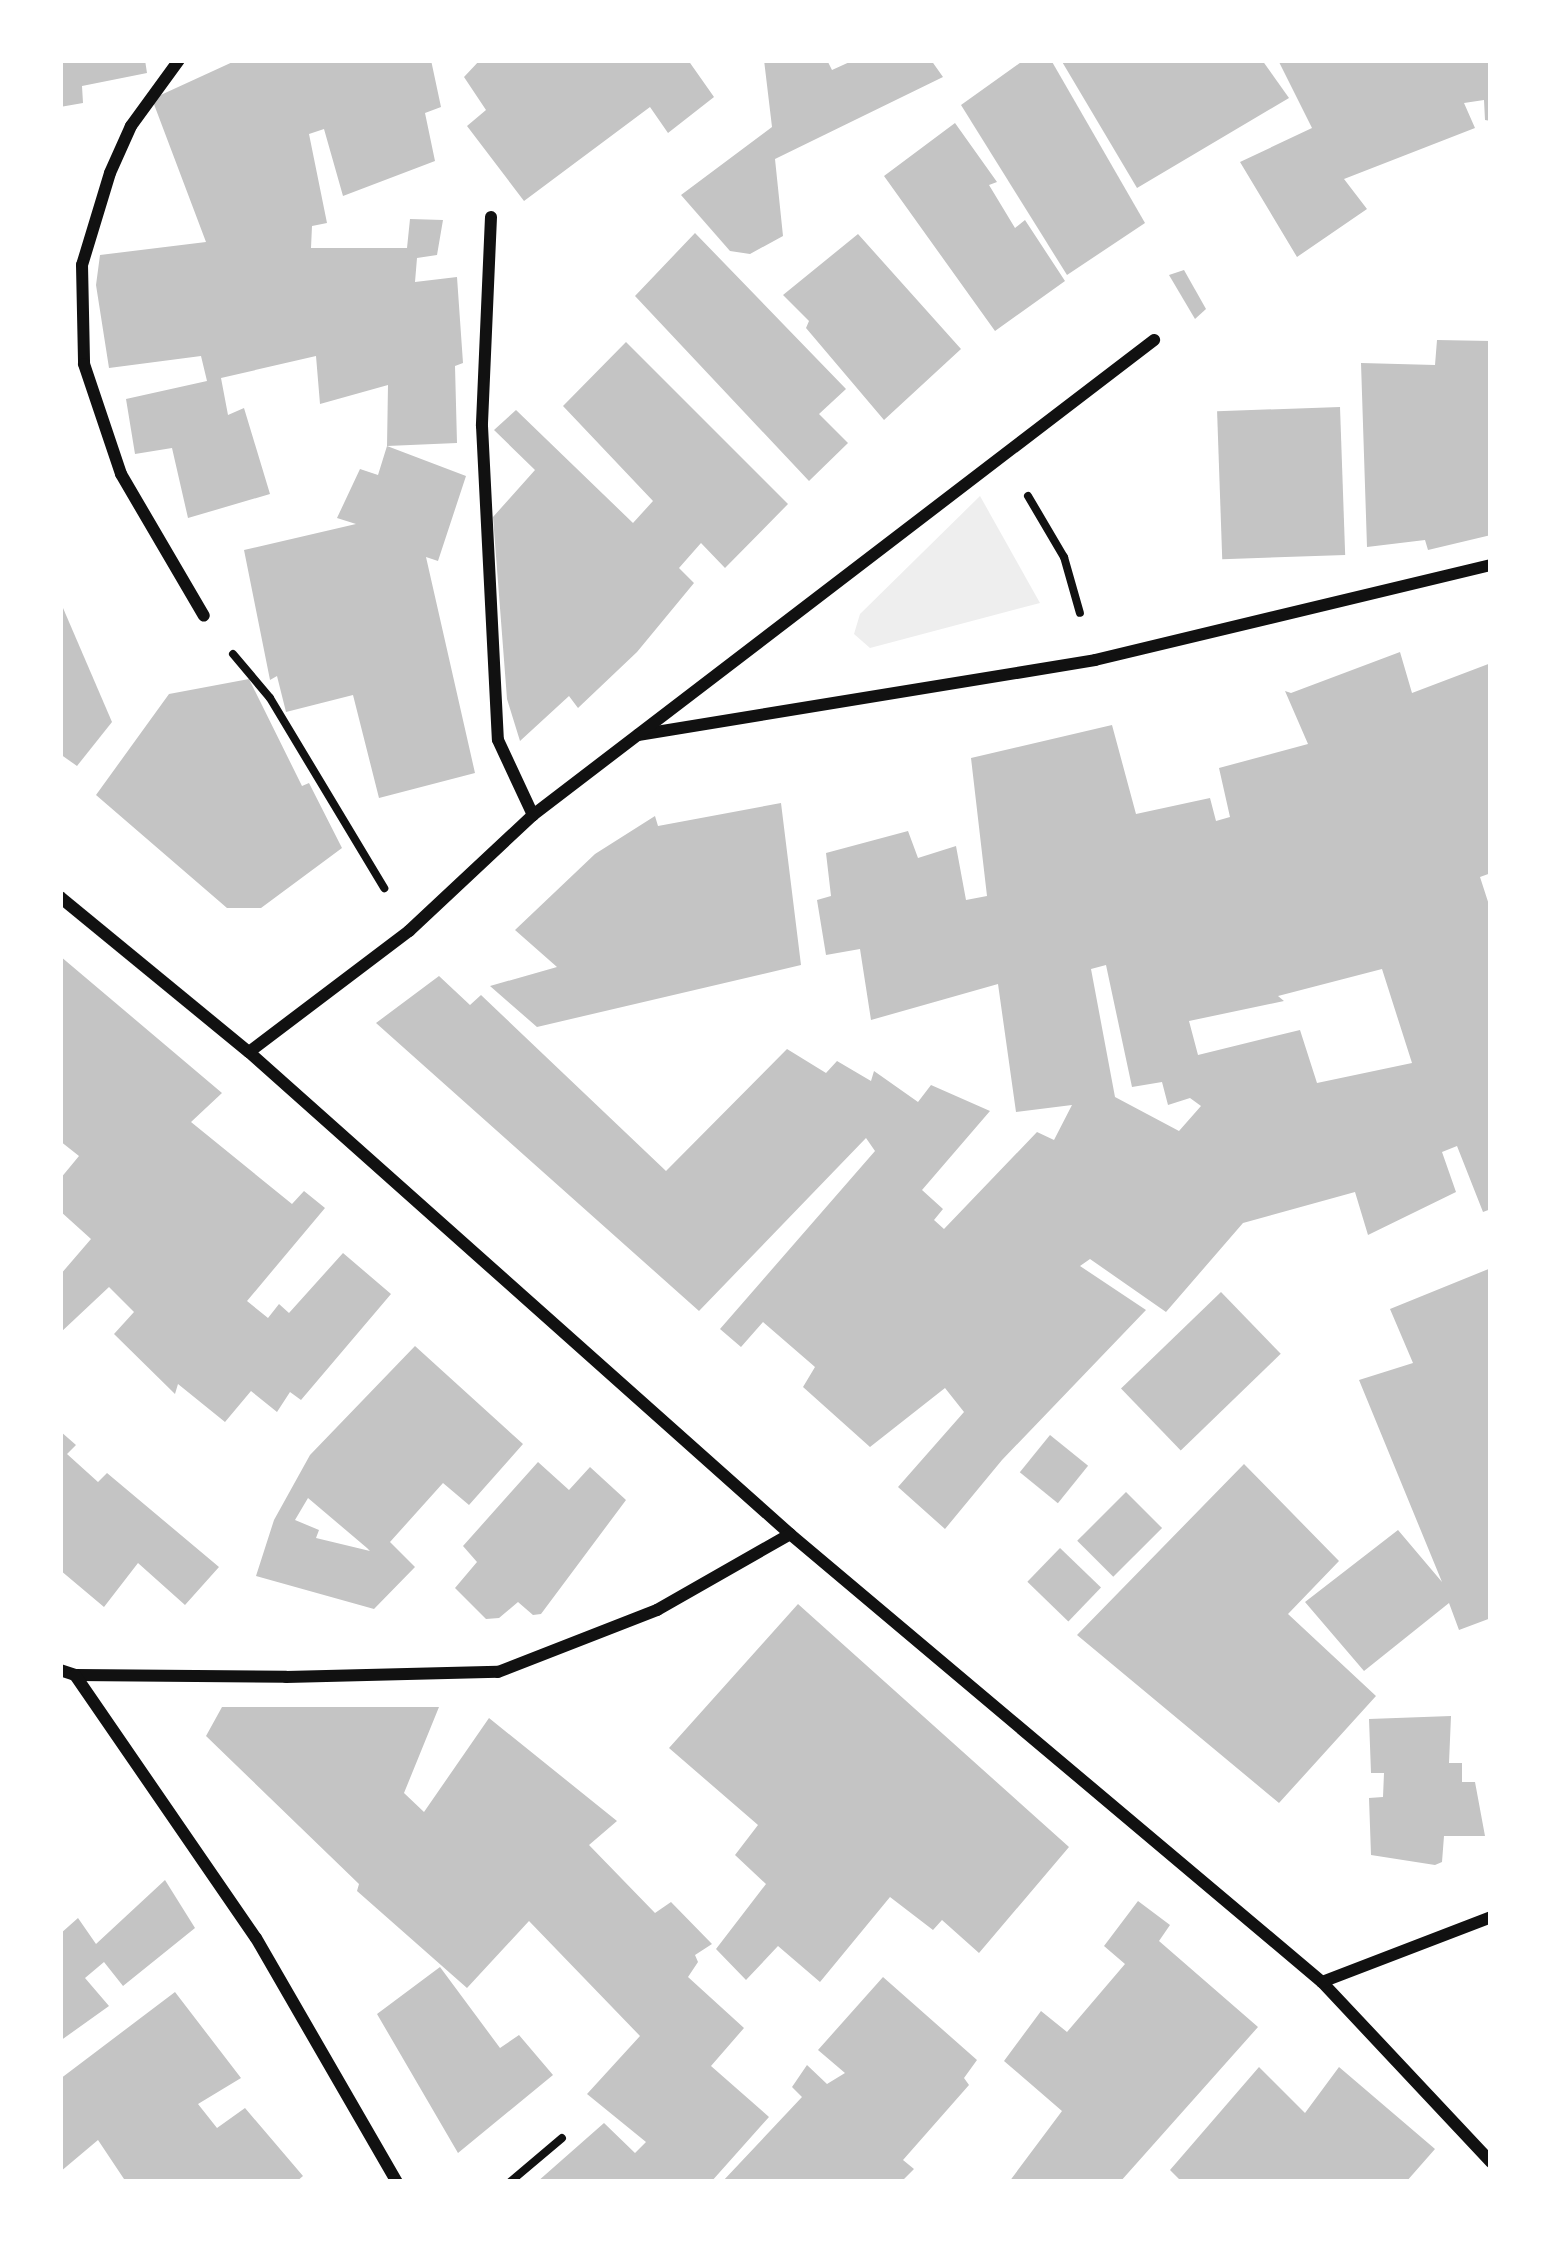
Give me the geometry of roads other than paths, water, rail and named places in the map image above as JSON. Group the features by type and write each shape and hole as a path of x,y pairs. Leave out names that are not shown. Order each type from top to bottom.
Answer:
{"street":[{"path":"179,60 131,126 110,172 82,265 84,364 122,474 204,616"},
{"path":"491,218 482,426 498,740 533,814"},
{"path":"249,1052 409,931 533,814 1154,340"},
{"path":"637,736 1094,660 1491,565"},
{"path":"60,897 249,1052 790,1534 1322,1982 1491,2162"},
{"path":"60,1670 75,1675 499,1672 657,1610 790,1534"},
{"path":"75,1675 256,1938 397,2182"},
{"path":"1322,1982 1491,1917"}]}
